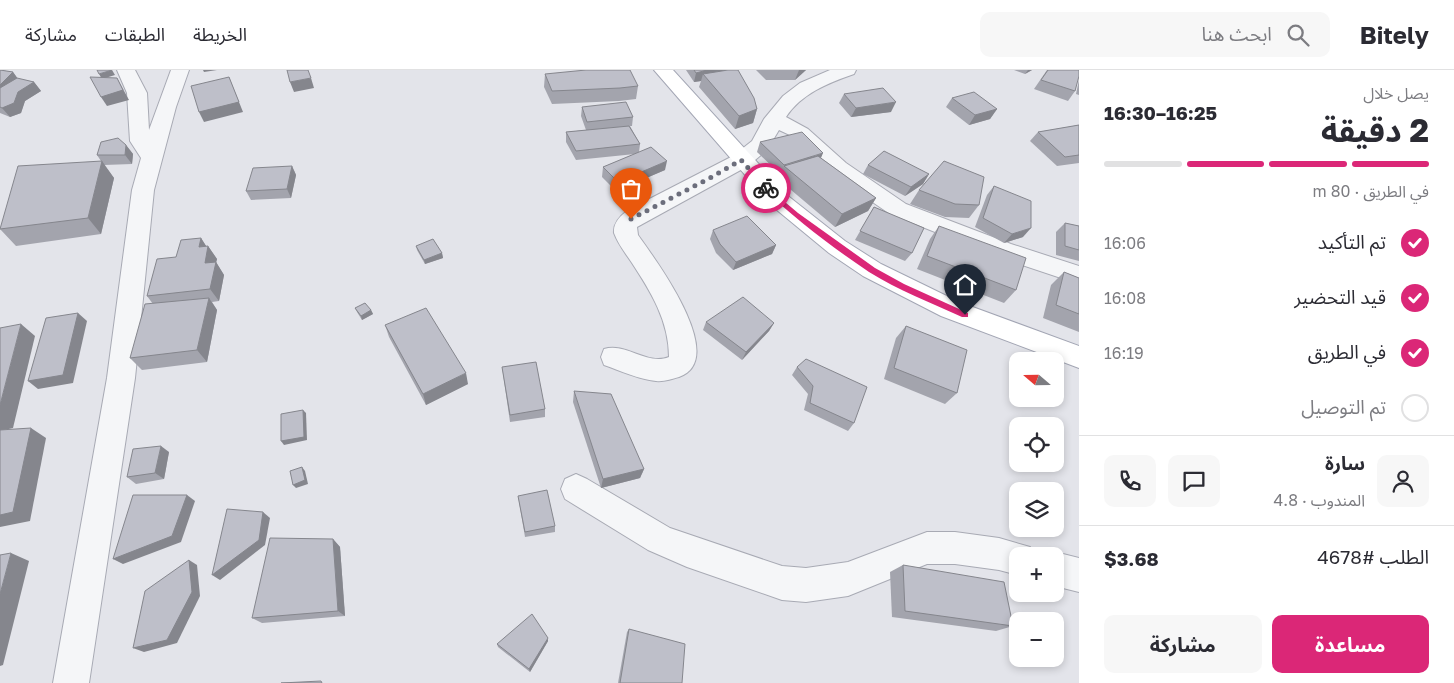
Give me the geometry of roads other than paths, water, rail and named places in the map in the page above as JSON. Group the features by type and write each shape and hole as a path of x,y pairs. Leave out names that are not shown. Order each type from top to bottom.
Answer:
{"main road":[{"path":"663,70 762,184 795,215 872,270 950,309 1079,357"}],"street":[{"path":"126,70 137,93 140,141 152,157"},
{"path":"71,683 121,378 142,204 152,157 166,107 180,70"},
{"path":"614,356 660,371 670,370 682,362 683,350 669,304 627,237 624,228 626,224 636,216 708,179 757,149 768,136 774,119 782,108 812,85 847,70"},
{"path":"774,119 801,133 838,168 898,209 1003,250 1079,275"},
{"path":"576,489 659,539 687,551 782,583 806,585 848,579 927,548 955,548 1009,557"},
{"path":"1064,571 1079,575"}]}
